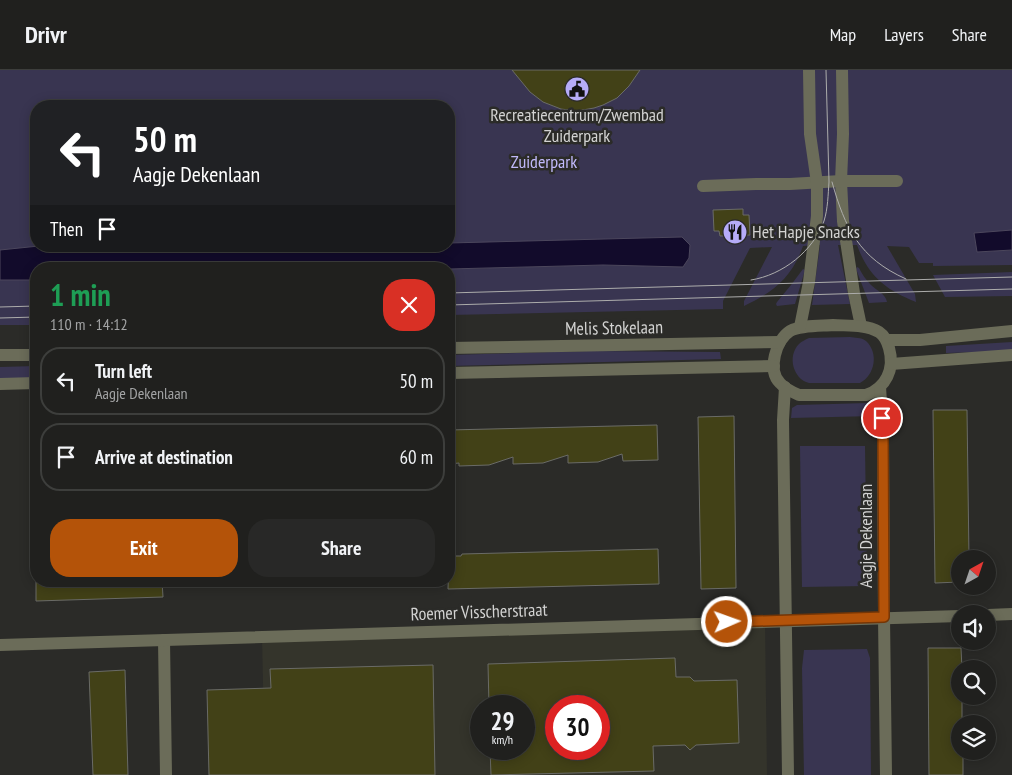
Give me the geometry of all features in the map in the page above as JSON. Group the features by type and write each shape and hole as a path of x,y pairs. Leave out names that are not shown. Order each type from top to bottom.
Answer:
{"street":[{"path":"800,328 816,229 817,183 810,134 809,70"},
{"path":"842,70 843,134 841,181 843,221 861,326"},
{"path":"703,186 897,181"},
{"path":"861,326 880,333 887,340 890,351 891,364 889,374 883,384 872,392 866,395 800,395 785,388 776,378 775,356 780,342 790,331 800,328 861,326"},
{"path":"887,340 920,340 1012,331"},
{"name":"Melis Stokelaan","path":"455,348 780,342"},
{"path":"0,356 30,355"},
{"path":"891,364 1012,355"},
{"path":"455,373 774,366"},
{"path":"0,384 30,383"},
{"name":"Aagje Dekenlaan","path":"880,387 883,433 886,775"},
{"path":"785,388 783,420 788,775"},
{"path":"996,615 1012,614"},
{"name":"Roemer Visscherstraat","path":"0,645 951,616"},
{"path":"164,640 166,775"}],"shaded area":[{"path":"1012,230 1012,250 977,252 974,233"},
{"path":"682,237 690,245 689,258 683,267 603,265 455,269 455,262 30,262 30,280 0,280 0,250 30,247 30,252 455,252 455,243"},
{"path":"765,621 767,775 265,775 262,637"}],"green space":[{"name":"Zuiderpark","path":"0,70 1012,70 1012,248 977,252 1012,250 1012,265 933,266 933,263 919,263 909,247 887,246 915,294 916,302 879,281 861,256 857,245 838,245 850,304 812,305 820,245 803,246 799,257 781,282 764,295 744,306 744,301 772,247 750,248 723,301 723,309 455,315 455,269 603,265 683,267 689,258 438,262 30,262 30,269 0,269"},
{"path":"857,267 869,283 885,297 887,302 869,303 856,269"},
{"path":"803,269 805,270 795,304 777,306 777,302"},
{"path":"1012,272 1012,296 945,297 933,275"},
{"path":"0,280 30,280 30,325 0,325"},
{"path":"850,337 866,341 873,352 874,364 872,369 869,375 860,383 809,383 799,377 794,366 793,355 800,343 809,338"},
{"path":"1012,342 1012,351 946,353 946,346"},
{"path":"591,351 720,352 721,359 455,366 455,355"},
{"path":"30,366 30,378 0,379 0,367"},
{"path":"868,403 874,405 875,416 791,418 792,408 797,405"},
{"path":"800,446 865,446 867,586 802,587"},
{"path":"867,649 870,658 871,775 804,775 802,668 804,650"}],"building":[{"name":"Recreatiecentrum/Zwembad Zuiderpark","path":"512,70 640,70 629,86 617,98 594,108 577,111 561,109 543,102 530,92"},
{"path":"743,209 743,215 749,215 750,235 720,236 719,231 714,231 713,210"},
{"path":"933,410 967,410 969,550 951,550 951,582 935,583"},
{"path":"734,416 736,588 701,589 698,417"},
{"path":"657,425 658,460 623,461 622,454 598,462 568,463 568,455 543,463 513,464 513,457 489,465 459,466 459,463 455,463 455,430"},
{"path":"658,549 659,584 448,589 448,587 455,587 455,556 461,556 462,554"},
{"path":"36,587 162,587 163,597 36,601"},
{"path":"928,648 961,650 962,660 951,660 951,705 962,705 962,715 951,715 951,760 963,760 963,775 929,775"},
{"path":"675,658 676,677 690,677 694,681 737,680 739,743 696,745 690,750 685,745 653,746 654,771 491,775 490,760 535,760 535,695 489,695 488,664"},
{"path":"433,665 435,775 209,775 207,690 271,688 270,669"},
{"path":"125,670 128,775 93,775 89,672"}],"tram line":[{"path":"751,280 774,273 805,252 824,221 829,182 826,70"},
{"path":"832,182 842,214 856,240 876,261 906,279"},
{"path":"455,293 1012,277"},
{"path":"455,305 1012,289"},
{"path":"0,307 30,306"},
{"path":"0,318 30,317"}],"place":[{"name":"Recreatiecentrum/Zwembad Zuiderpark","path":"577,89"},
{"name":"Het Hapje Snacks","path":"735,232"}],"route":[{"path":"727,622 884,617 882,418"}]}
